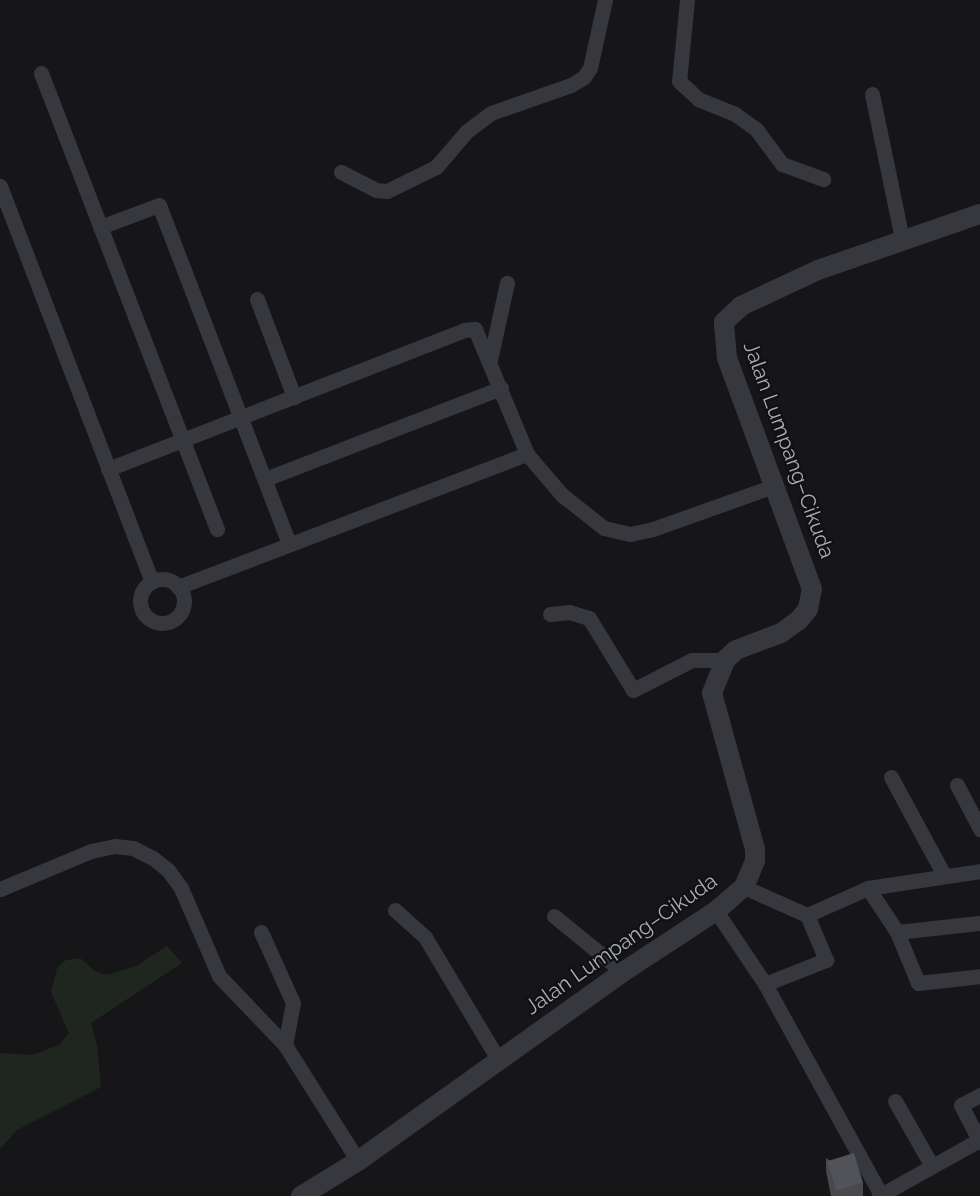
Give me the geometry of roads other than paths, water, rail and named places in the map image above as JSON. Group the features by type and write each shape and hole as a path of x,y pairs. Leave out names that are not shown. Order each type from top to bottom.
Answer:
{"street":[{"path":"341,172 376,190 387,191 436,167 467,131 491,113 571,85 584,77 590,68 605,0"},
{"path":"687,0 678,60 679,81 698,99 735,114 756,129 782,164 823,179"},
{"path":"41,73 217,529"},
{"path":"872,94 902,239"},
{"path":"0,186 153,582"},
{"path":"100,227 159,205 289,543"},
{"name":"Jalan Lumpang–Cikuda","path":"301,1196 358,1161 498,1059 716,911 744,886 755,861 755,849 712,693 725,660 736,650 781,633 808,609 810,576 727,358 724,322 741,306 818,270 902,239 980,214"},
{"path":"490,360 507,283"},
{"path":"256,299 294,397"},
{"path":"108,469 464,330 475,329 490,360 526,454 562,495 604,528 630,534 774,486"},
{"path":"265,479 501,388"},
{"path":"178,587 526,454"},
{"path":"166,580 178,587 183,608 174,620 160,623 146,617 140,605 143,591 153,582 166,580"},
{"path":"550,614 568,612 589,618 633,690 692,660 725,660"},
{"path":"891,777 944,875"},
{"path":"957,785 980,829"},
{"path":"0,889 91,851 114,846 133,848 153,858 168,870 181,888 219,976 285,1045 358,1161"},
{"path":"807,915 868,888 980,871"},
{"path":"744,886 807,915 826,960 765,984"},
{"path":"868,888 897,932 918,983 980,976"},
{"path":"395,910 425,937 498,1059"},
{"path":"716,911 765,984 886,1194 979,1141 961,1105 980,1095"},
{"path":"554,916 623,972"},
{"path":"897,932 980,923"},
{"path":"261,932 288,985 293,1003 285,1045"},
{"path":"895,1101 932,1166"}]}
